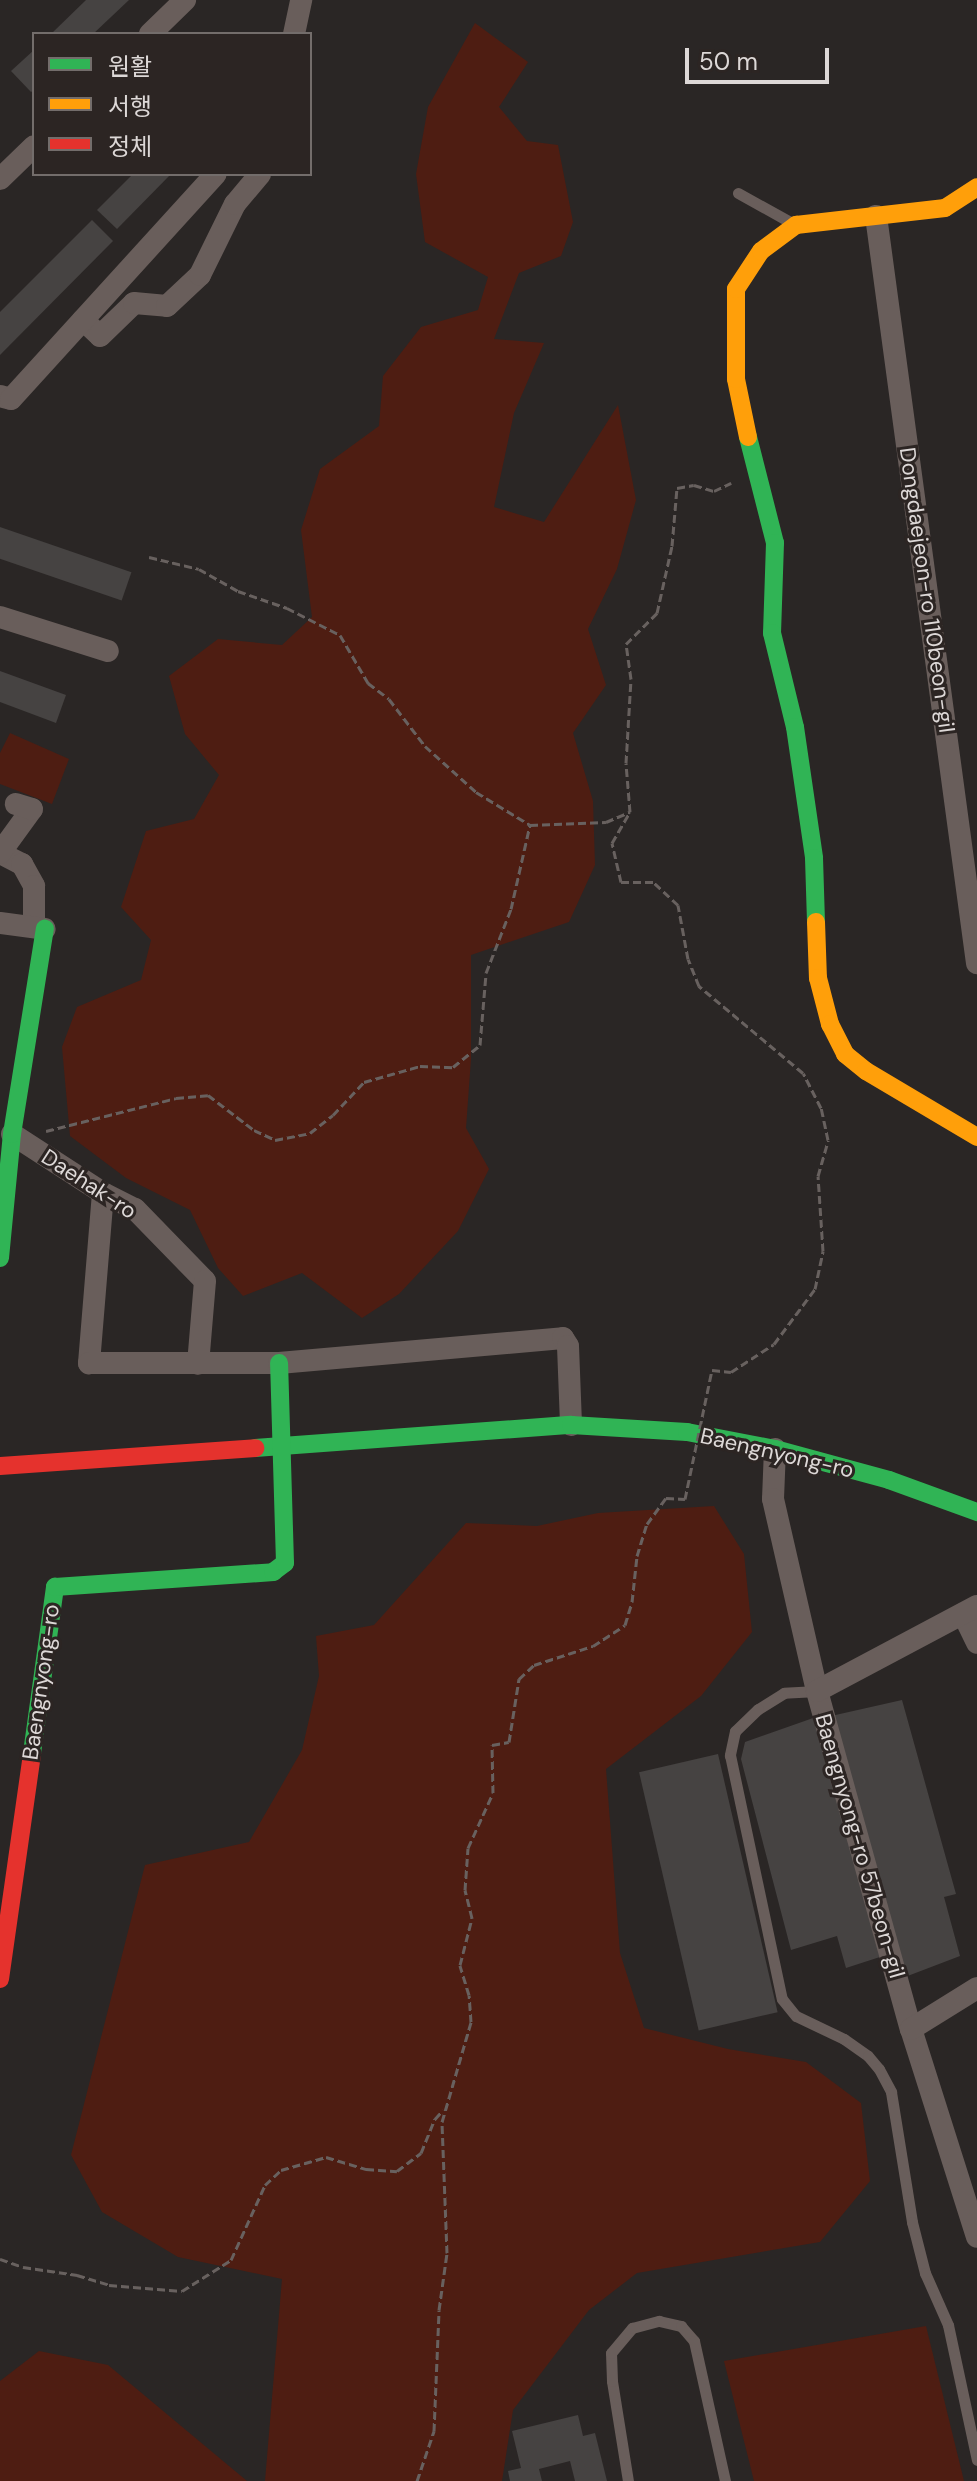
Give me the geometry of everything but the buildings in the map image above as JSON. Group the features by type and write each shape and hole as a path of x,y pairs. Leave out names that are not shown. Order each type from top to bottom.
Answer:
{"street":[{"path":"152,32 185,0"},
{"path":"294,32 301,0"},
{"path":"0,179 32,148"},
{"path":"0,396 11,399 214,176"},
{"path":"83,320 100,336 134,303 167,306 200,275 235,204 258,176"},
{"path":"977,187 945,208 796,225 761,251 736,289 736,379 755,473 775,543 772,633 795,727 814,858 818,978 830,1024 845,1054 866,1071 977,1137"},
{"name":"Dongdaejeon-ro 110beon-gil","path":"876,216 977,963"},
{"path":"0,617 108,651"},
{"path":"956,802 977,792"},
{"path":"0,923 40,928 34,886 22,864 0,853 32,809 16,804"},
{"name":"Daehak-ro","path":"0,1258 18,1138 40,928"},
{"name":"Daehak-ro","path":"18,1138 103,1193 135,1209 205,1281 198,1364"},
{"path":"103,1193 89,1363 279,1363 563,1338 568,1346 571,1425"},
{"path":"279,1363 281,1448"},
{"name":"Baengnyong-ro","path":"0,1466 571,1425 687,1432 775,1449 889,1480 977,1512"},
{"name":"Baengnyong-ro","path":"0,1979 55,1587 273,1572 285,1563 281,1448"},
{"name":"Baengnyong-ro 57beon-gil","path":"775,1449 773,1499 817,1691 911,2029 977,2237"},
{"path":"817,1691 970,1610 977,1643"},
{"path":"911,2029 977,1988"}],"lane":[{"path":"738,193 796,225"},
{"path":"817,1691 784,1693 758,1709 735,1731 730,1755 782,1999 796,2016 844,2039 868,2056 891,2092 912,2222 925,2273 948,2325 977,2460"},
{"path":"628,2481 611,2353 632,2328 659,2321 681,2326 694,2341 725,2481"}],"path":[{"path":"417,2481 434,2431 439,2310 447,2253 442,2153 445,2108 471,2022 469,1995 460,1965 472,1918 465,1890 468,1848 493,1793 492,1745 509,1742 519,1679 534,1665 593,1646 625,1625 632,1602 637,1556 647,1524 666,1498 685,1499 712,1370 731,1372 774,1344 815,1289 823,1251 818,1176 828,1140 821,1108 803,1073 699,986 688,959 678,905 653,882 621,882 612,843 630,812 626,763 631,679 626,644 657,613 672,546 677,488 694,485 714,491 755,473"},
{"path":"149,557 199,569 238,591 287,608 340,635 368,683 389,699 425,746 476,792 530,825 606,822 630,812"},
{"path":"18,1138 176,1098 208,1095 254,1130 275,1140 310,1133 333,1115 364,1082 420,1066 453,1067 480,1045 486,973 511,909 530,825"},
{"path":"0,2259 23,2267 77,2275 109,2285 182,2291 231,2260 265,2185 281,2170 326,2157 366,2169 397,2171 421,2153 435,2119 445,2108"}],"shaded area":[{"path":"475,23 528,62 499,107 527,141 558,145 573,222 561,256 519,273 494,339 544,343 514,413 494,507 544,522 618,405 636,500 617,569 588,629 606,685 573,733 593,801 595,865 569,922 471,955 471,1059 466,1128 489,1169 458,1231 399,1294 362,1318 302,1273 243,1296 218,1268 190,1210 126,1178 70,1136 62,1047 77,1007 141,980 151,940 121,907 146,831 194,819 219,775 185,734 169,676 218,639 282,645 312,617 301,530 320,469 379,426 383,376 421,327 478,310 488,277 425,242 416,174 428,107"},
{"path":"10,733 69,759 52,804 0,784 0,753"},
{"path":"714,1506 744,1554 752,1632 701,1696 606,1769 620,1953 644,2028 728,2049 806,2062 861,2103 870,2181 820,2242 637,2273 589,2310 513,2410 502,2481 265,2481 282,2279 178,2257 102,2212 71,2155 145,1865 249,1842 302,1750 319,1676 316,1636 374,1625 466,1523 537,1526 598,1513"},
{"path":"926,2326 964,2481 754,2481 724,2361"},
{"path":"39,2351 108,2365 247,2481 0,2481 0,2381"}],"traffic: fast":[{"path":"748,437 775,543 772,633 795,727 814,858 816,922"},
{"path":"0,1258 12,1134 45,929"},
{"path":"32,1753 55,1587 273,1572 285,1563 279,1363"},
{"path":"255,1448 571,1425 687,1432 775,1449 889,1480 977,1512"}],"traffic: slow":[{"path":"748,437 736,379 736,289 761,251 796,225 945,208 977,187"},
{"path":"816,922 818,978 830,1024 845,1054 866,1071 977,1137"}],"traffic: jam":[{"path":"0,1466 255,1448"},
{"path":"0,1979 32,1753"}]}
